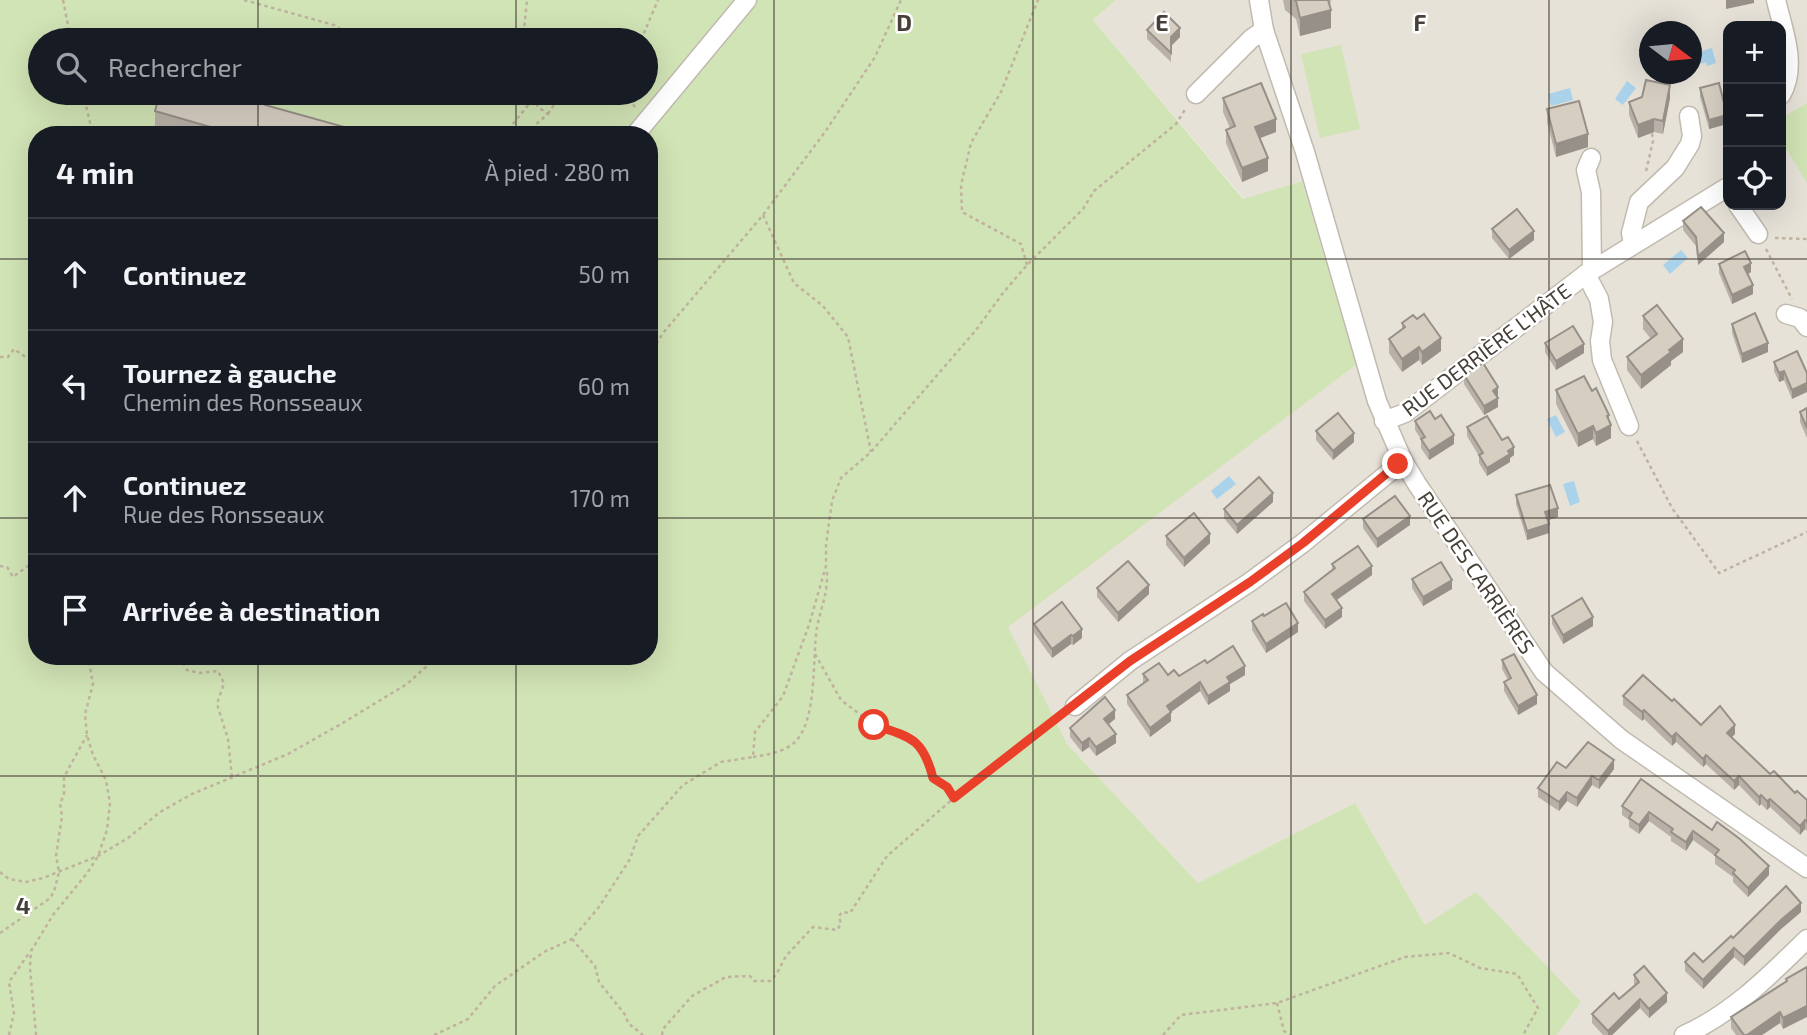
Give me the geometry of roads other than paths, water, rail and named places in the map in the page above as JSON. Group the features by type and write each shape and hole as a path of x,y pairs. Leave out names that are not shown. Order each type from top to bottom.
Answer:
{"street":[{"path":"642,126 747,0"},
{"name":"RUE DES CARRIÈRES","path":"1259,0 1264,30 1305,152 1384,421 1403,461 1544,672 1622,740 1807,868"},
{"path":"1776,0 1789,58 1786,85"},
{"path":"1196,94 1251,39 1264,30"},
{"path":"1633,243 1631,233 1639,202 1675,168 1690,144 1692,136 1689,116"},
{"path":"1589,272 1591,192 1586,170 1591,158"},
{"name":"RUE DERRIÈRE L'HÂTE","path":"1384,421 1405,413 1589,272 1723,188"},
{"path":"1741,210 1758,234"},
{"name":"RUE DERRIÈRE L'HÂTE","path":"1589,272 1599,299 1603,322 1600,341 1602,360 1629,426"},
{"path":"1075,706 1130,661 1261,575 1403,461"},
{"path":"1684,1035 1706,1026 1758,986 1807,939"}],"water":[{"path":"1712,48 1716,63 1707,66 1706,62 1702,63 1702,51"},
{"path":"1627,81 1636,88 1623,105 1615,99"},
{"path":"1570,88 1573,100 1551,106 1548,94"},
{"path":"1681,250 1688,258 1670,274 1663,265"},
{"path":"1556,415 1565,432 1556,437 1547,419"},
{"path":"1229,476 1236,484 1217,499 1211,491"},
{"path":"1574,481 1580,502 1570,506 1563,484"}]}
